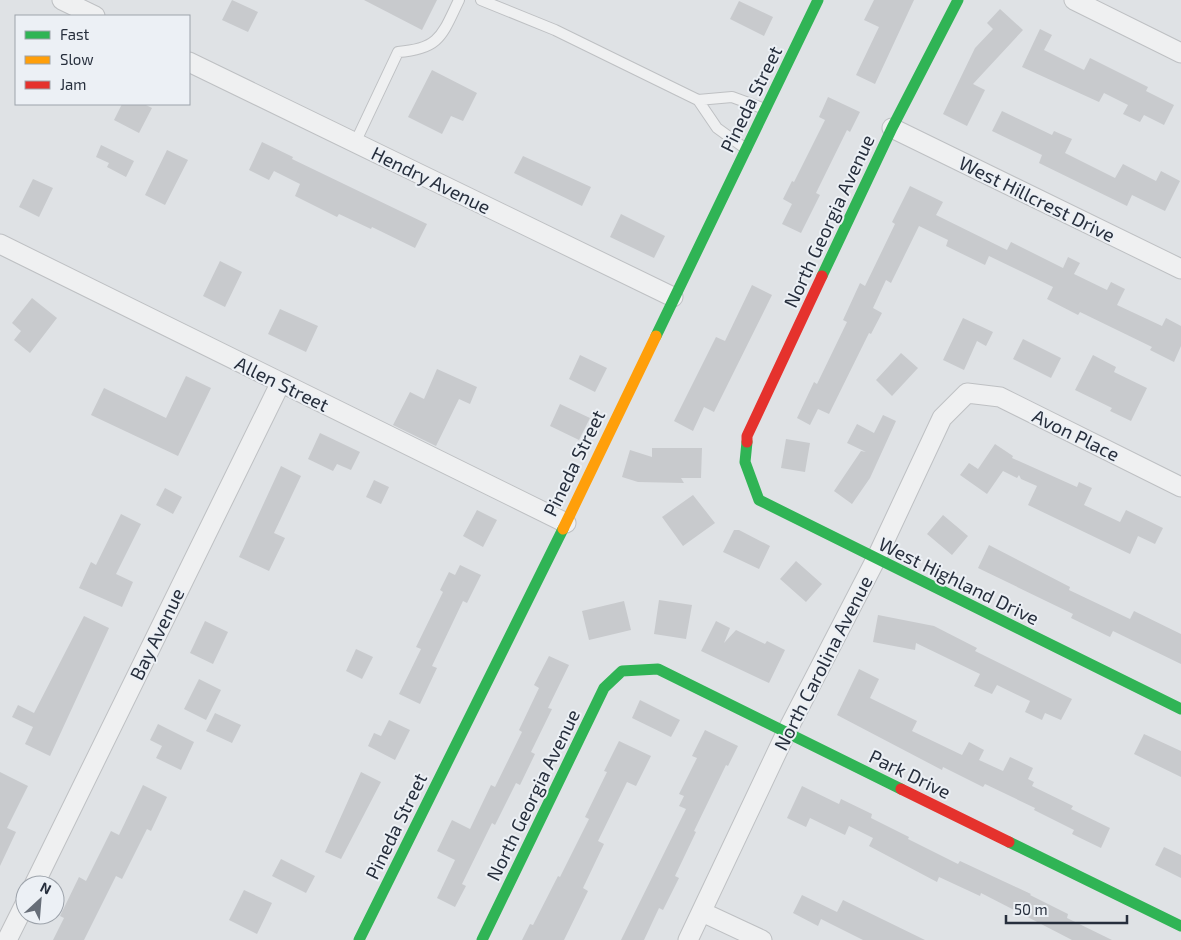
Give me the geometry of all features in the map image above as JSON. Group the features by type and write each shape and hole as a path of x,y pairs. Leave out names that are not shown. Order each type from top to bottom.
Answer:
{"street":[{"path":"62,0 93,15"},
{"name":"Pineda Street","path":"359,940 566,523 673,297 818,0"},
{"name":"North Georgia Avenue","path":"745,462 747,436 892,128 958,0"},
{"path":"1074,0 1181,53"},
{"name":"Hendry Avenue","path":"190,62 673,297"},
{"name":"West Hillcrest Drive","path":"892,128 1181,269"},
{"name":"Allen Street","path":"0,244 280,384 566,523"},
{"name":"Bay Avenue","path":"39,875 280,384"},
{"name":"Avon Place","path":"967,393 1000,397 1181,487"},
{"name":"North Carolina Avenue","path":"688,940 786,733 876,560 942,418 967,393"},
{"name":"West Highland Drive","path":"745,462 759,500 876,560 1181,709"},
{"name":"Park Drive","path":"622,671 658,669 1181,926"},
{"name":"North Georgia Avenue","path":"482,940 604,688 622,671"},
{"path":"702,912 762,940"},
{"path":"7,940 15,924"}],"lane":[{"path":"356,143 398,52 420,50 440,38 459,0"},
{"path":"481,0 555,30 698,100 717,128 746,149"},
{"path":"698,100 732,97 766,109"}],"building":[{"path":"232,0 258,12 248,32 222,20"},
{"path":"364,0 437,0 422,30"},
{"path":"874,0 914,0 875,84 856,75 879,27 864,20"},
{"path":"739,1 773,17 764,36 730,19"},
{"path":"1000,9 1023,30 973,84 985,90 967,126 943,114 975,48 993,29 987,23"},
{"path":"1040,29 1052,35 1044,50 1084,70 1090,58 1148,87 1146,91 1174,105 1164,125 1144,115 1140,122 1123,114 1128,105 1104,93 1099,102 1022,67"},
{"path":"432,70 477,93 463,121 451,116 442,134 408,117"},
{"path":"828,97 860,112 850,132 847,130 816,193 820,195 801,233 782,224 792,204 783,199 792,181 794,182 825,120 819,117"},
{"path":"122,105 146,105 152,108 139,133 114,120"},
{"path":"1002,111 1052,135 1054,131 1072,139 1065,153 1115,178 1123,164 1156,181 1161,171 1180,181 1165,211 1132,195 1127,206 1039,163 1042,155 992,131"},
{"path":"262,142 293,157 292,159 427,224 415,248 372,227 371,229 339,214 337,217 295,196 300,184 274,171 269,180 249,170"},
{"path":"101,145 134,161 126,177 107,167 109,163 96,157"},
{"path":"167,150 188,160 165,205 145,195"},
{"path":"523,156 591,187 582,206 514,173"},
{"path":"33,179 53,188 39,217 19,207"},
{"path":"910,186 943,202 936,215 1007,250 1011,242 1063,268 1068,257 1080,263 1074,274 1107,290 1111,282 1125,289 1117,305 1162,326 1166,318 1181,326 1181,346 1174,362 1150,350 1152,347 1080,312 1078,315 1047,299 1053,287 989,256 985,265 946,246 948,240 919,226 891,283 886,280 873,308 882,313 871,334 869,333 829,414 818,409 810,425 797,418 814,382 817,384 847,322 843,320 860,283 865,286 895,224 892,222"},
{"path":"621,214 665,236 654,258 610,237"},
{"path":"220,261 242,272 225,307 203,296"},
{"path":"752,285 772,295 714,412 704,407 693,431 674,421 716,337 725,341"},
{"path":"32,298 57,318 30,353 14,340 21,331 12,323"},
{"path":"280,309 318,326 306,352 268,334"},
{"path":"963,318 993,332 986,346 977,341 964,370 943,360"},
{"path":"1023,339 1061,358 1051,378 1013,359"},
{"path":"901,353 918,368 892,396 876,380"},
{"path":"580,355 607,368 595,392 569,379"},
{"path":"1093,355 1116,367 1114,372 1147,388 1131,421 1110,411 1112,408 1075,390"},
{"path":"437,369 477,387 470,404 459,399 436,446 393,425 410,392 424,399"},
{"path":"186,376 211,388 178,456 91,415 104,388 166,418"},
{"path":"560,404 590,418 579,440 550,426"},
{"path":"883,415 896,421 870,478 852,504 834,491 861,451 866,452 847,443 857,424 874,433"},
{"path":"320,433 360,452 351,470 337,464 333,471 308,459"},
{"path":"786,439 810,443 805,472 781,468"},
{"path":"995,444 1013,456 1012,458 1077,487 1079,482 1092,488 1084,505 1120,522 1126,510 1163,528 1155,544 1138,536 1130,554 1028,505 1037,486 1021,479 1019,475 1017,478 1003,471 987,494 960,475 969,463 978,469"},
{"path":"652,448 702,448 701,478 681,478 684,483 638,482 622,477 630,450 652,457"},
{"path":"281,466 301,476 274,533 285,538 269,571 239,557"},
{"path":"374,480 389,487 381,504 366,497"},
{"path":"165,488 182,497 173,514 156,505"},
{"path":"693,495 715,523 683,546 662,517"},
{"path":"477,510 497,520 483,547 463,536"},
{"path":"121,514 141,524 116,574 133,582 122,607 79,588 91,562 96,565"},
{"path":"943,515 968,536 952,555 927,534"},
{"path":"734,530 739,530 770,546 759,569 723,552"},
{"path":"989,545 1070,587 1069,590 1130,619 1134,611 1181,634 1181,664 1113,631 1110,637 1071,618 1073,614 978,568"},
{"path":"796,561 822,584 806,602 780,579"},
{"path":"460,565 481,575 467,603 463,601 432,666 437,668 420,704 399,694 421,649 416,647 443,592 440,590 449,572 455,575"},
{"path":"659,600 692,605 686,639 654,634"},
{"path":"624,601 631,630 589,640 582,611"},
{"path":"878,615 934,626 977,648 975,651 1072,699 1061,720 1045,713 1042,720 1025,712 1030,701 997,685 992,694 974,686 980,674 916,643 915,650 873,642"},
{"path":"84,616 109,628 50,756 25,744 33,727 12,717 18,705 34,713"},
{"path":"205,621 228,632 213,664 190,653"},
{"path":"716,621 730,628 724,643 736,630 765,644 767,641 785,650 769,683 701,651"},
{"path":"356,649 373,657 362,679 346,671"},
{"path":"549,656 569,665 548,708 552,709 531,752 535,754 520,785 516,783 495,825 492,823 462,884 466,886 455,907 437,898 455,860 437,851 452,820 470,829 491,785 495,787 522,732 519,730 539,688 534,685"},
{"path":"859,669 879,679 870,698 917,721 912,731 962,755 969,742 984,750 979,760 1003,771 1010,757 1033,768 1028,779 1034,782 1032,786 1073,806 1071,809 1110,828 1101,848 1072,834 1074,830 1034,810 1035,808 985,784 983,787 943,767 942,770 837,715"},
{"path":"199,679 221,690 206,720 184,709"},
{"path":"640,700 680,720 671,737 632,718"},
{"path":"215,713 241,725 232,743 206,731"},
{"path":"389,720 410,730 395,760 368,746 374,733 381,736"},
{"path":"158,724 194,742 181,770 156,758 162,746 150,740"},
{"path":"705,730 738,746 728,766 726,765 694,831 696,832 675,876 679,878 663,910 659,908 644,940 621,940 686,809 679,806 684,796 679,794 697,758 692,756"},
{"path":"1144,734 1181,751 1181,777 1134,754"},
{"path":"619,741 651,756 636,786 627,782 598,841 604,844 583,888 588,891 564,940 522,940 530,924 533,925 558,876 560,877 589,819 585,817 607,772 604,771"},
{"path":"0,772 28,786 7,828 16,832 0,866"},
{"path":"361,772 381,782 341,859 325,852"},
{"path":"143,785 167,797 151,831 147,829 122,879 116,876 84,940 53,940 60,925 65,925 65,906 79,877 86,881 111,831 119,835"},
{"path":"802,786 839,804 841,799 872,814 871,818 909,837 908,839 958,864 960,861 1031,894 1068,914 1067,918 1112,940 1072,940 981,893 980,896 939,877 937,882 869,846 873,838 849,826 845,835 810,818 806,827 787,818"},
{"path":"1164,847 1181,855 1181,878 1155,865"},
{"path":"281,859 315,876 306,893 272,876"},
{"path":"244,890 272,903 257,934 229,920"},
{"path":"802,895 837,912 843,900 925,940 863,940 821,919 818,926 793,913"}],"traffic: fast":[{"path":"656,336 818,0"},
{"path":"822,276 892,128 958,0"},
{"path":"747,442 745,462 759,500 1181,709"},
{"path":"359,940 563,529"},
{"path":"482,940 604,688 622,671 658,669 901,789"},
{"path":"1009,842 1181,926"}],"traffic: slow":[{"path":"563,529 656,336"}],"traffic: jam":[{"path":"747,442 747,436 822,276"},
{"path":"901,789 1009,842"}]}
